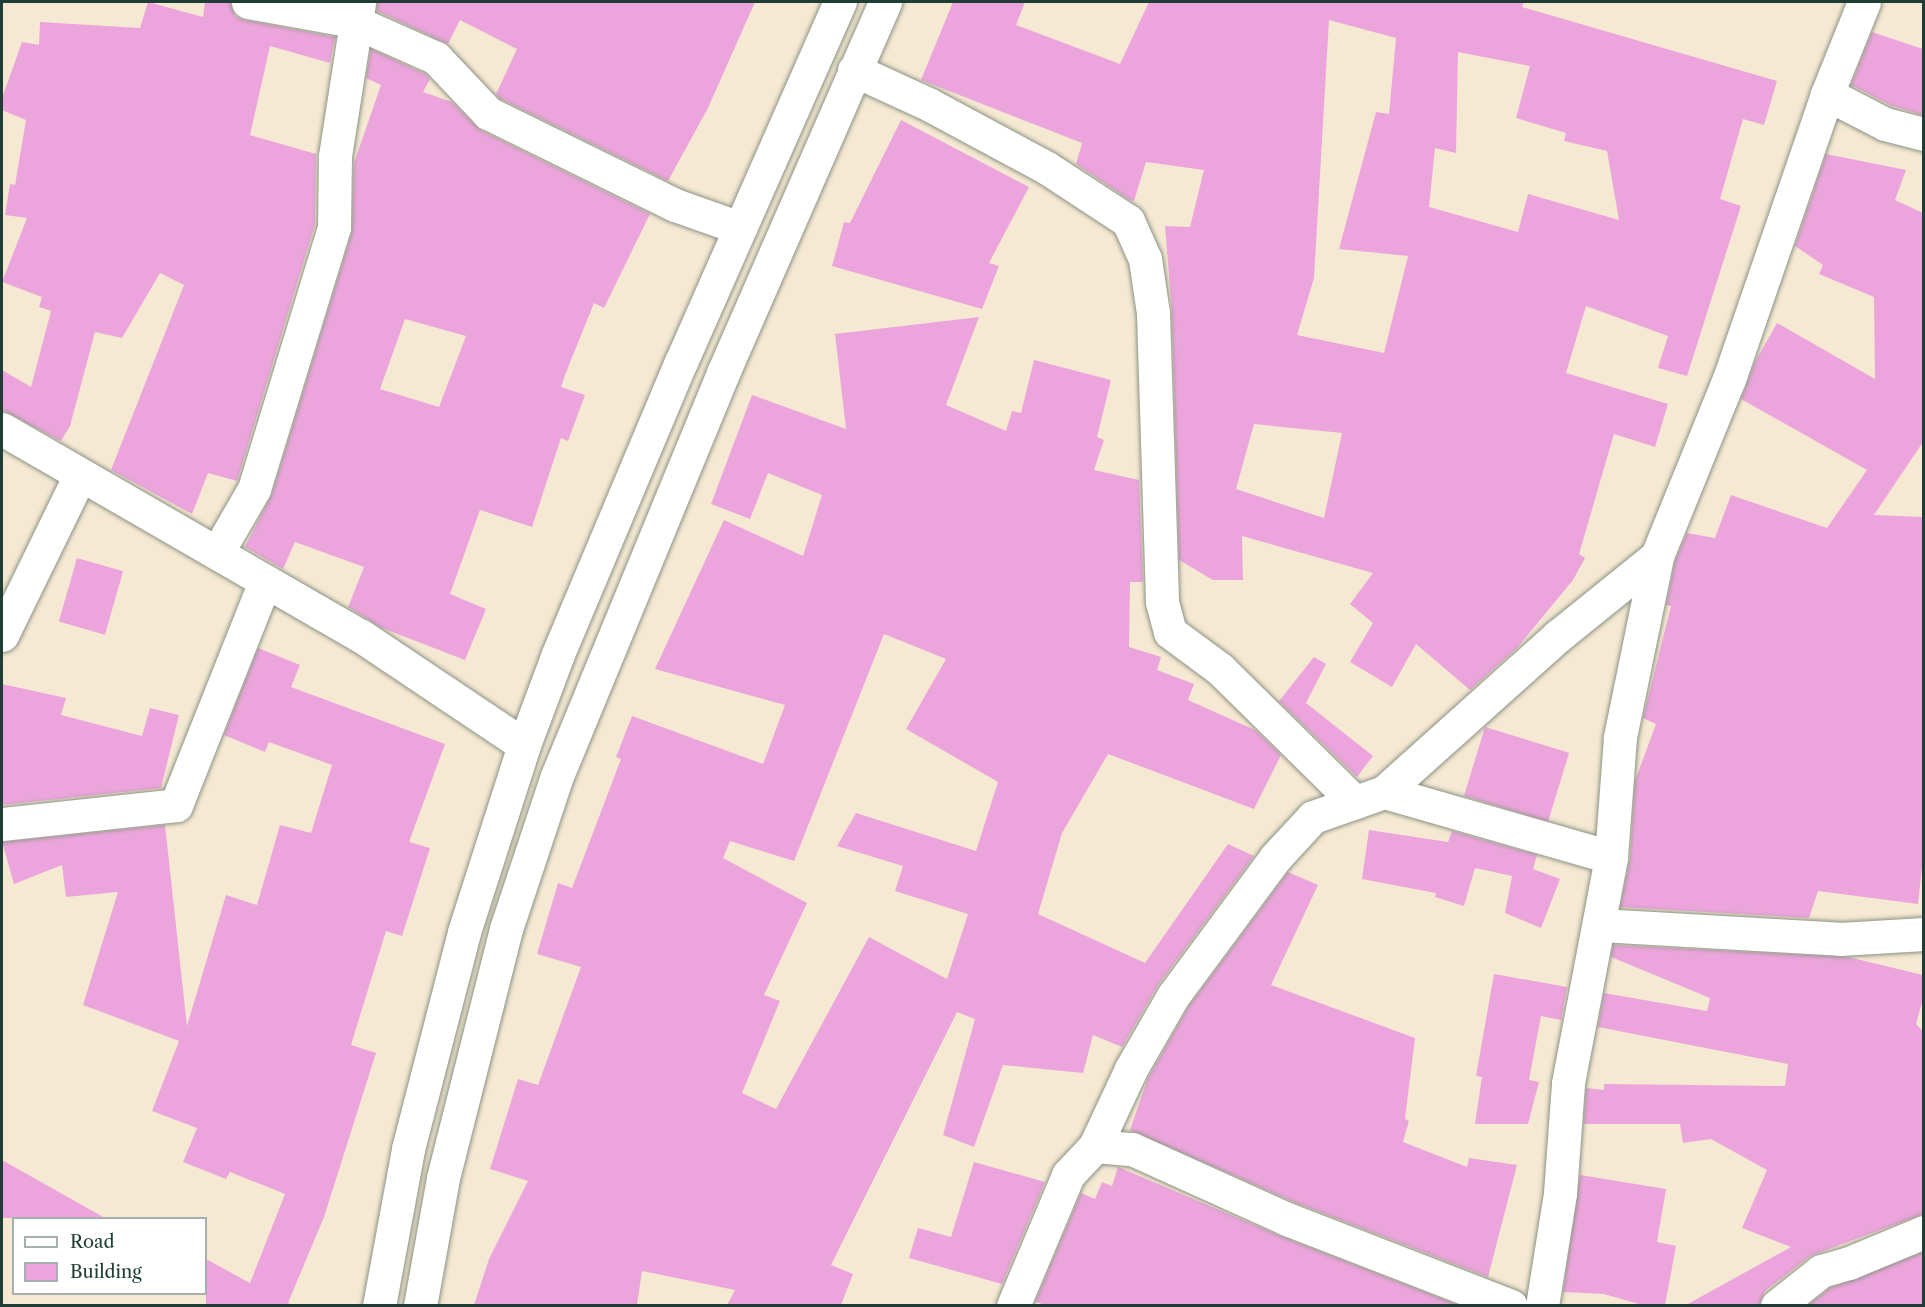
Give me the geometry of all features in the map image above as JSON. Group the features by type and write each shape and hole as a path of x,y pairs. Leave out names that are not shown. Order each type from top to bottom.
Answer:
{"street":[{"path":"248,2 356,11 436,58 488,113 675,205 740,228"},
{"path":"379,1305 408,1149 446,1000 464,932 524,745 563,643 740,228 840,2"},
{"path":"420,1305 443,1178 506,929 557,776 723,373 885,2"},
{"path":"1542,1305 1560,1193 1568,1083 1600,925 1611,857 1620,737 1657,556 1728,379 1827,94 1864,2"},
{"path":"217,553 254,489 334,227 335,156 356,11"},
{"path":"855,70 930,105 1037,162 1128,221 1145,259 1153,313 1162,602 1170,632 1220,669 1370,797 1611,857"},
{"path":"1827,94 1885,124 1923,134"},
{"path":"2,429 361,636 524,745"},
{"path":"2,634 80,475"},
{"path":"1013,1305 1068,1175 1095,1146 1131,1069 1173,996 1275,858 1313,817 1370,797 1558,636 1657,556"},
{"path":"2,824 176,805 265,581"},
{"path":"1600,925 1840,939 1923,934"},
{"path":"1095,1146 1132,1149 1287,1219 1511,1305"},
{"path":"1777,1305 1821,1271 1850,1263 1923,1232"}],"building":[{"path":"148,2 203,17 205,2 230,2 235,16 244,20 335,37 330,63 270,46 250,135 316,154 315,224 237,481 208,473 192,514 111,470 184,285 160,273 122,338 95,332 70,426 61,441 2,410 2,370 31,387 51,311 39,307 42,297 2,282 27,218 5,215 10,184 15,185 26,120 2,110 2,98 22,42 39,45 40,22 140,28"},
{"path":"377,2 755,2 708,108 668,181 499,98 496,94 517,49 460,20 448,44 377,11"},
{"path":"953,2 1025,2 1016,25 1120,64 1149,2 1524,2 1522,7 1777,81 1764,125 1743,119 1720,199 1741,206 1687,376 1658,368 1668,336 1586,306 1566,373 1668,404 1655,447 1614,434 1579,554 1585,558 1573,580 1517,648 1470,690 1416,644 1392,687 1350,662 1373,623 1350,604 1373,573 1242,536 1243,580 1213,580 1179,560 1172,312 1165,226 1190,227 1204,170 1146,162 1134,201 1130,200 1076,164 1082,143 921,80","holes":["1329,20 1396,38 1389,114 1376,112 1339,249 1408,256 1384,353 1297,335 1314,278","1458,52 1530,66 1516,118 1566,133 1564,141 1607,151 1619,220 1528,194 1518,232 1429,207 1435,148 1456,153","1254,424 1342,433 1324,518 1236,489"]},
{"path":"1872,32 1923,49 1923,115 1892,106 1851,85"},
{"path":"371,49 425,74 430,79 423,92 452,102 480,130 650,214 604,308 594,303 565,375 561,387 585,395 568,441 561,438 532,527 480,510 450,594 486,609 465,660 382,628 348,607 364,567 295,542 283,569 245,547 272,494 352,232 354,163 381,85 366,78","holes":["405,319 466,336 439,407 380,389"]},
{"path":"901,120 1029,187 989,263 999,266 982,309 832,266 844,222 850,223"},
{"path":"1826,154 1906,170 1895,200 1923,213 1923,442 1874,515 1923,517 1923,859 1918,904 1818,891 1809,918 1620,907 1630,859 1635,781 1656,724 1643,718 1671,606 1666,605 1675,561 1687,533 1715,538 1731,495 1827,528 1867,470 1741,399 1755,362 1777,323 1875,379 1874,297 1819,274 1823,265 1795,246"},
{"path":"979,317 946,405 1006,431 1012,411 1021,413 1034,360 1111,380 1097,437 1104,440 1094,470 1139,480 1143,582 1130,582 1129,647 1161,657 1157,670 1194,684 1188,700 1255,730 1281,755 1254,809 1108,754 1062,833 1038,914 1145,963 1228,844 1254,856 1158,985 1122,1047 1093,1035 1083,1073 1003,1065 974,1147 943,1135 975,1019 957,1012 831,1265 853,1274 841,1305 727,1305 735,1290 642,1271 637,1305 474,1305 489,1259 528,1181 490,1169 518,1079 538,1085 581,967 537,954 558,883 572,888 621,759 616,757 632,716 763,764 785,705 655,669 724,520 803,556 822,495 768,473 750,519 711,504 752,395 846,429 835,334","holes":["884,634 946,659 906,729 998,782 976,851 856,813 837,846 903,866 895,891 968,914 947,979 869,937 776,1109 742,1093 780,1001 764,995 807,903 723,858 730,841 794,861"]},
{"path":"77,558 123,571 105,635 59,621"},
{"path":"258,648 300,665 291,687 445,744 409,842 430,848 402,936 386,931 351,1045 376,1053 324,1217 288,1303 292,1305 206,1305 207,1260 250,1283 285,1194 230,1172 226,1179 183,1162 197,1128 152,1111 179,1041 83,1005 118,892 66,897 62,865 14,884 2,842 165,825 187,1026 226,895 257,905 280,825 311,833 332,765 269,742 265,752 224,735"},
{"path":"1314,657 1326,664 1306,703 1373,756 1357,777 1279,701"},
{"path":"2,684 66,698 61,715 142,736 150,708 179,715 161,788 2,805"},
{"path":"1485,727 1569,753 1548,822 1464,796"},
{"path":"1369,830 1448,842 1452,831 1537,855 1533,869 1560,879 1541,928 1505,913 1512,876 1475,868 1464,906 1435,897 1436,893 1362,879"},
{"path":"1288,872 1318,885 1271,985 1415,1038 1405,1119 1409,1121 1403,1142 1467,1167 1469,1158 1517,1165 1488,1277 1294,1202 1130,1130 1148,1078 1189,1006"},
{"path":"1613,945 1848,957 1923,975 1923,999 1916,1024 1923,1031 1923,1214 1810,1256 1765,1291 1759,1305 1686,1305 1791,1247 1742,1228 1767,1170 1711,1139 1683,1143 1680,1124 1584,1124 1586,1088 1604,1090 1604,1084 1785,1086 1788,1064 1598,1027 1604,993 1707,1011 1710,998 1611,957"},
{"path":"1494,974 1567,987 1561,1020 1541,1016 1529,1080 1539,1082 1528,1124 1475,1124 1482,1077 1476,1076"},
{"path":"2,1160 103,1217 12,1217 2,1218"},
{"path":"974,1162 1045,1182 1002,1284 909,1258 918,1228 951,1237"},
{"path":"1118,1167 1280,1236 1458,1305 1046,1305 1035,1302 1081,1193 1095,1199 1102,1182 1112,1186"},
{"path":"1580,1175 1666,1189 1657,1242 1676,1246 1665,1305 1642,1305 1604,1294 1563,1292"},
{"path":"1923,1252 1923,1305 1808,1305 1830,1288"}]}
